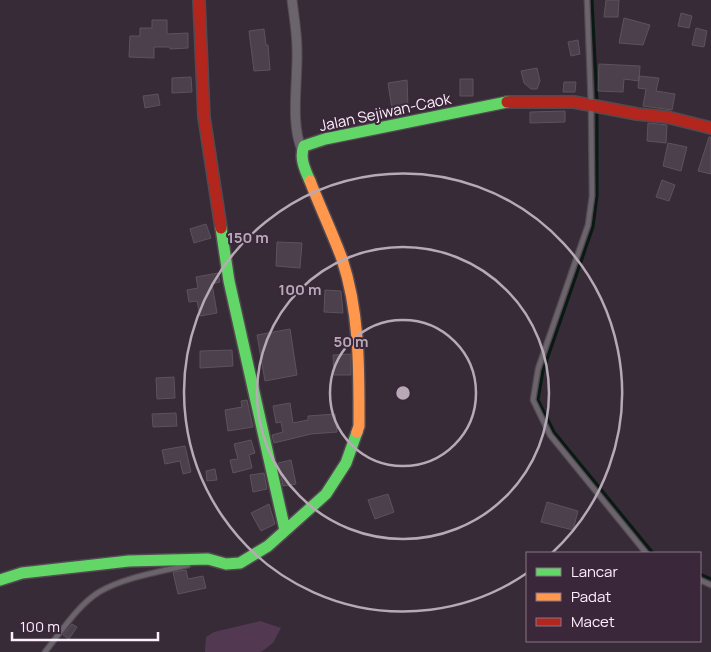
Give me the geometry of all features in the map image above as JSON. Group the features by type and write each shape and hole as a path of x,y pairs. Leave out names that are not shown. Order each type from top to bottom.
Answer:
{"street":[{"path":"200,0 204,117 229,282 285,530"},
{"path":"0,580 22,573 129,561 208,559 226,564 240,563 253,557 318,503 346,463 359,426 361,402 359,353 346,277 335,239 304,164 302,150 298,142 296,121 297,47 292,0"},
{"name":"Jalan Sejiwan-Caok","path":"302,150 304,146 326,139 499,102 574,102 667,117 711,128"}],"lane":[{"path":"587,0 597,107 592,196 588,225 538,369 533,400 550,434 645,552"},
{"path":"45,652 84,604 99,592 121,583 208,559"},
{"path":"50,646 52,652"}],"shaded area":[{"path":"260,621 281,628 273,643 261,652 205,652 206,637 214,632"}],"building":[{"path":"606,0 619,0 618,17 604,17"},
{"path":"681,13 692,16 689,28 678,26"},
{"path":"624,18 650,25 643,45 619,43"},
{"path":"152,20 167,20 167,34 188,33 188,48 170,49 170,47 154,47 154,58 129,57 130,36 140,36 140,28 152,28"},
{"path":"696,28 707,31 704,47 692,45"},
{"path":"264,29 266,45 268,45 270,70 254,71 249,31"},
{"path":"578,40 580,54 571,56 568,42"},
{"path":"599,64 640,66 639,81 624,79 623,92 598,91"},
{"path":"537,68 540,81 537,89 531,89 524,83 521,71"},
{"path":"639,76 659,78 656,91 675,94 672,110 643,106 646,89 638,88"},
{"path":"191,77 192,92 172,93 172,78"},
{"path":"460,79 473,79 473,96 460,96"},
{"path":"407,80 408,107 392,109 388,83"},
{"path":"564,82 576,82 575,92 563,92"},
{"path":"158,94 160,105 145,108 143,96"},
{"path":"565,111 565,122 530,123 530,112"},
{"path":"648,123 667,125 666,143 647,141"},
{"path":"709,137 711,137 711,174 698,171"},
{"path":"668,143 687,147 681,171 663,166"},
{"path":"662,180 675,185 669,201 656,197"},
{"path":"206,224 211,238 194,243 190,229"},
{"path":"277,242 302,243 300,268 276,266"},
{"path":"218,273 220,282 212,284 217,313 200,316 197,301 189,302 187,290 198,288 196,277"},
{"path":"325,290 341,291 343,313 324,312"},
{"path":"290,329 297,375 265,381 257,335"},
{"path":"232,350 233,366 200,368 200,351"},
{"path":"351,354 351,375 334,375 333,355"},
{"path":"174,377 175,398 157,399 156,378"},
{"path":"247,400 253,427 228,431 225,410 242,407 241,401"},
{"path":"290,403 293,423 308,420 308,416 335,414 337,432 311,434 274,443 272,435 283,432 281,422 276,423 273,406"},
{"path":"176,413 177,426 153,427 152,414"},
{"path":"251,440 255,453 249,455 252,468 233,473 230,460 238,459 234,444"},
{"path":"185,446 191,472 183,474 180,461 165,464 162,450"},
{"path":"291,460 296,484 283,486 278,463"},
{"path":"215,469 217,480 207,481 206,471"},
{"path":"264,473 267,489 253,492 250,475"},
{"path":"388,494 394,512 375,519 368,500"},
{"path":"547,502 578,511 573,530 541,522"},
{"path":"269,504 275,524 261,531 251,513"},
{"path":"186,570 188,579 203,576 206,588 178,594 173,572"},
{"path":"72,624 77,627 69,639 63,635"}],"waterway":[{"path":"592,0 597,102"},
{"path":"597,111 597,196 593,227 543,371 538,400 554,432 652,552"},
{"path":"701,574 711,579"}],"traffic: fast":[{"path":"310,181 302,159 304,146 325,139 507,102"},
{"path":"221,228 229,281 285,530"},
{"path":"0,580 22,573 129,561 208,559 226,564 240,563 268,546 326,494 346,463 357,432"}],"traffic: slow":[{"path":"310,181 342,259 352,300 358,363 359,426 357,432"}],"traffic: jam":[{"path":"199,0 204,117 221,228"},
{"path":"507,102 574,102 637,114 667,117 711,128"}]}
